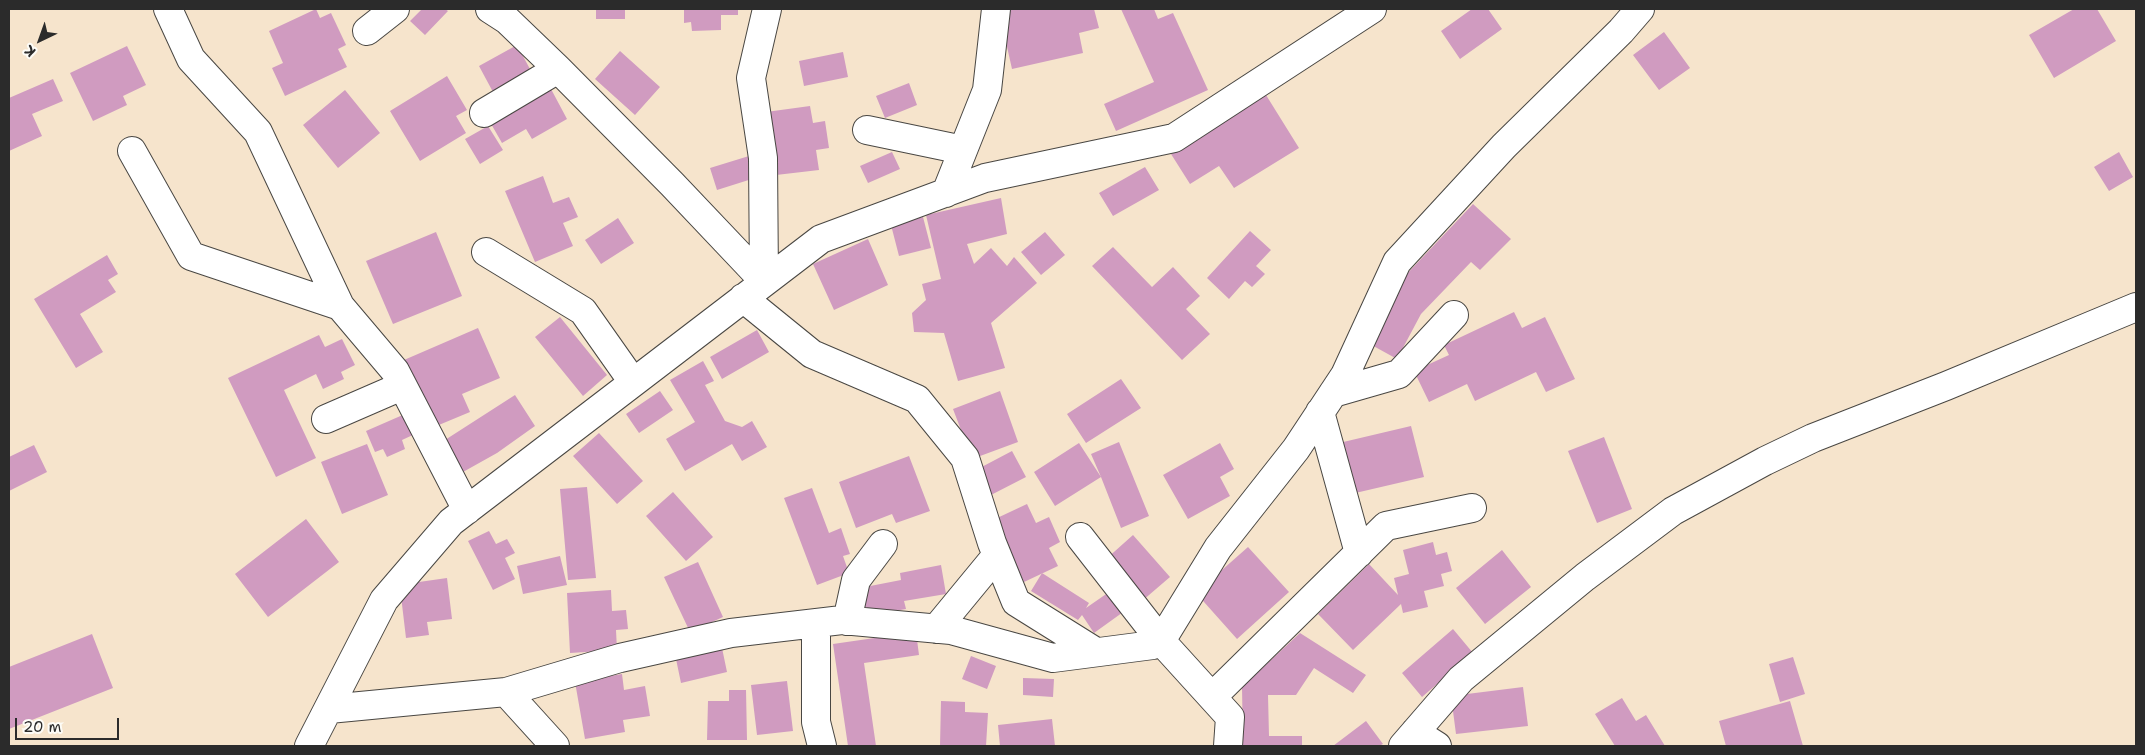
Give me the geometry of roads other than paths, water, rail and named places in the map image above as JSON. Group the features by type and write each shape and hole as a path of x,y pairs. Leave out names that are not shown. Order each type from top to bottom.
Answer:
{"street":[{"path":"168,9 192,59 258,132 290,196 340,306 395,370 467,510"},
{"path":"368,31 395,9"},
{"path":"490,9 507,20 558,69 672,184 764,281"},
{"path":"764,281 763,158 751,78 767,9"},
{"path":"310,746 384,600 451,522 821,239 985,178 1174,138 1372,9"},
{"path":"329,709 506,692 620,658 731,633 816,623 847,621 951,630 1054,658 1153,645 1161,641 1218,548 1296,449 1345,375 1397,262 1504,146 1621,31 1640,9"},
{"path":"946,193 987,90 994,10"},
{"path":"484,113 558,69"},
{"path":"867,130 963,150"},
{"path":"132,151 191,256 340,306"},
{"path":"486,252 583,311 633,382"},
{"path":"742,298 812,354 917,400 965,458 997,555 1016,602 1096,652"},
{"path":"1418,742 1461,679 1585,577 1672,511 1814,438 2136,306"},
{"path":"1327,402 1399,374 1454,315"},
{"path":"326,419 402,386"},
{"path":"1327,402 1359,552"},
{"path":"1212,697 1386,526 1472,508"},
{"path":"1080,537 1161,641 1230,717 1228,746"},
{"path":"847,621 856,580 883,544"},
{"path":"936,628 997,555"},
{"path":"816,623 816,722 822,746"},
{"path":"506,692 555,746"}]}
